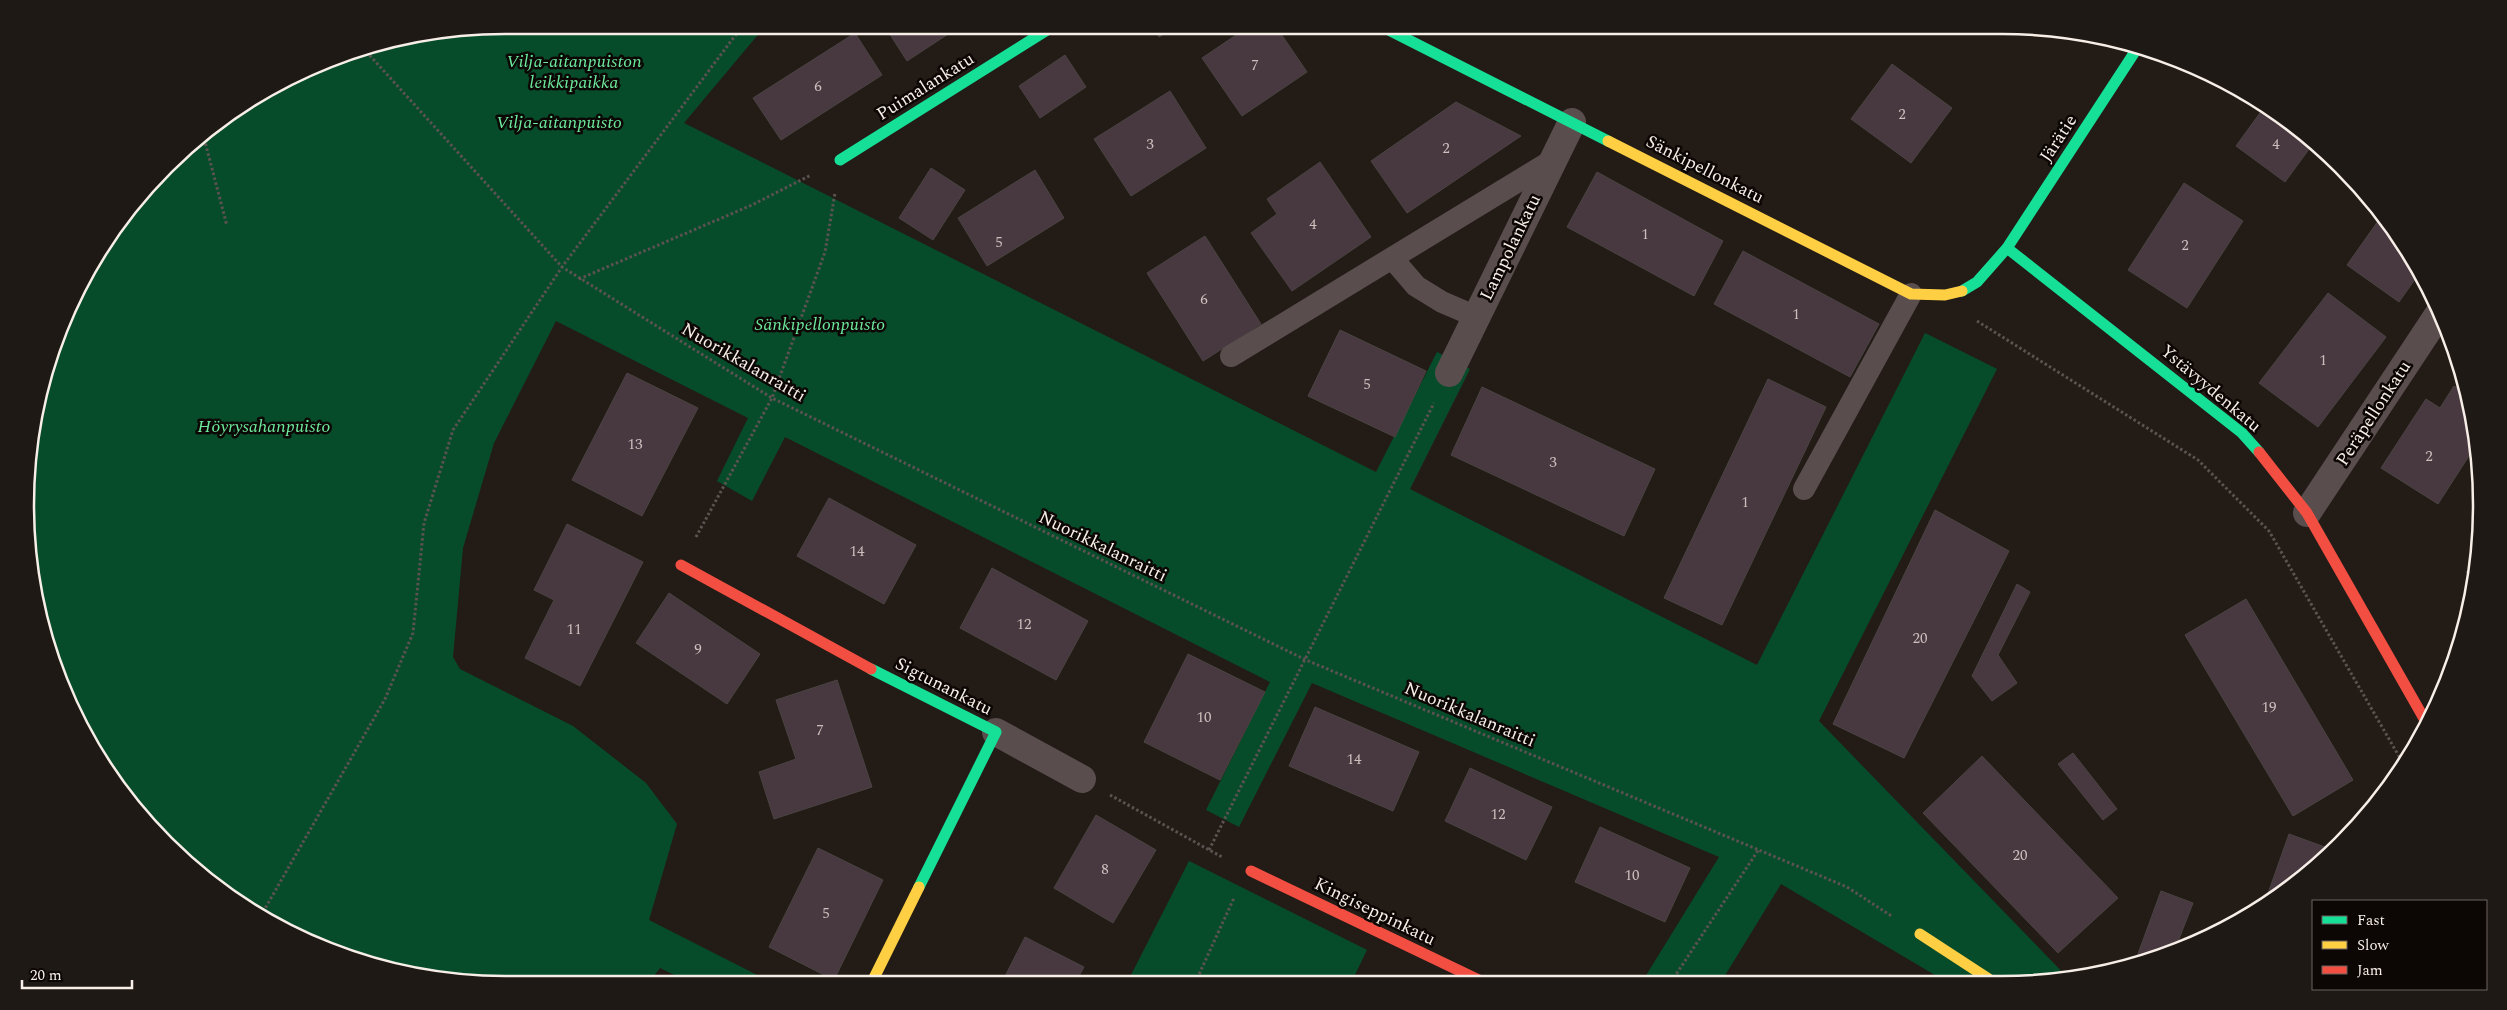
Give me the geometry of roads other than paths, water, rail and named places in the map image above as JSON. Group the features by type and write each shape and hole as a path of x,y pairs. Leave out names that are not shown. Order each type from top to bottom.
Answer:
{"street":[{"name":"Puimalankatu","path":"840,160 1041,34"},
{"name":"Sänkipellonkatu","path":"1397,34 1912,294 1940,297 1968,290 1988,272 2007,248"},
{"name":"Järätie","path":"2007,248 2134,53"},
{"name":"Lampolankatu","path":"1449,373 1572,122"},
{"name":"Ystävyydenkatu","path":"2007,248 2242,434 2275,470 2307,513 2423,717"},
{"name":"Peräpellonkatu","path":"2307,513 2435,320"},
{"name":"Sigtunankatu","path":"681,565 860,662 996,732 875,976"},
{"path":"996,732 1082,779"},
{"name":"Kingiseppinkatu","path":"1251,871 1470,976"},
{"path":"1920,934 1984,976"}],"lane":[{"path":"1231,356 1553,160"},
{"path":"1392,258 1416,286 1442,302 1476,317"},
{"path":"1804,489 1912,294"}],"park label":[{"name":"Vilja-aitanpuiston leikkipaikka","path":"574,71"},
{"name":"Vilja-aitanpuisto","path":"559,122"},
{"name":"Sänkipellonpuisto","path":"820,324"},
{"name":"Höyrysahanpuisto","path":"264,426"}]}
